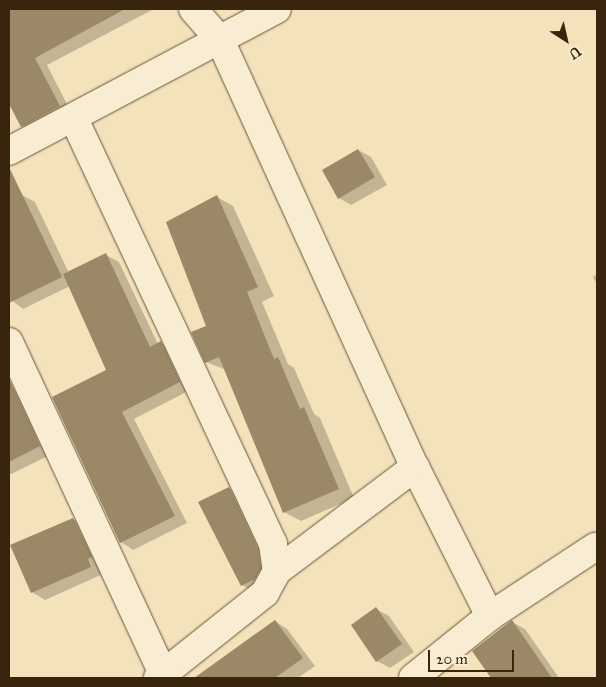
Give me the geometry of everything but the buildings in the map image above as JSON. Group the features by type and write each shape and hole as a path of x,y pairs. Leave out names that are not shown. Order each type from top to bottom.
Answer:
{"street":[{"path":"193,9 220,40 416,467 490,616"},
{"path":"9,151 74,119 277,9"},
{"path":"74,119 273,544 277,571"},
{"path":"9,342 160,676 265,593 277,571 416,467"},
{"path":"413,678 490,616 596,549"}]}
